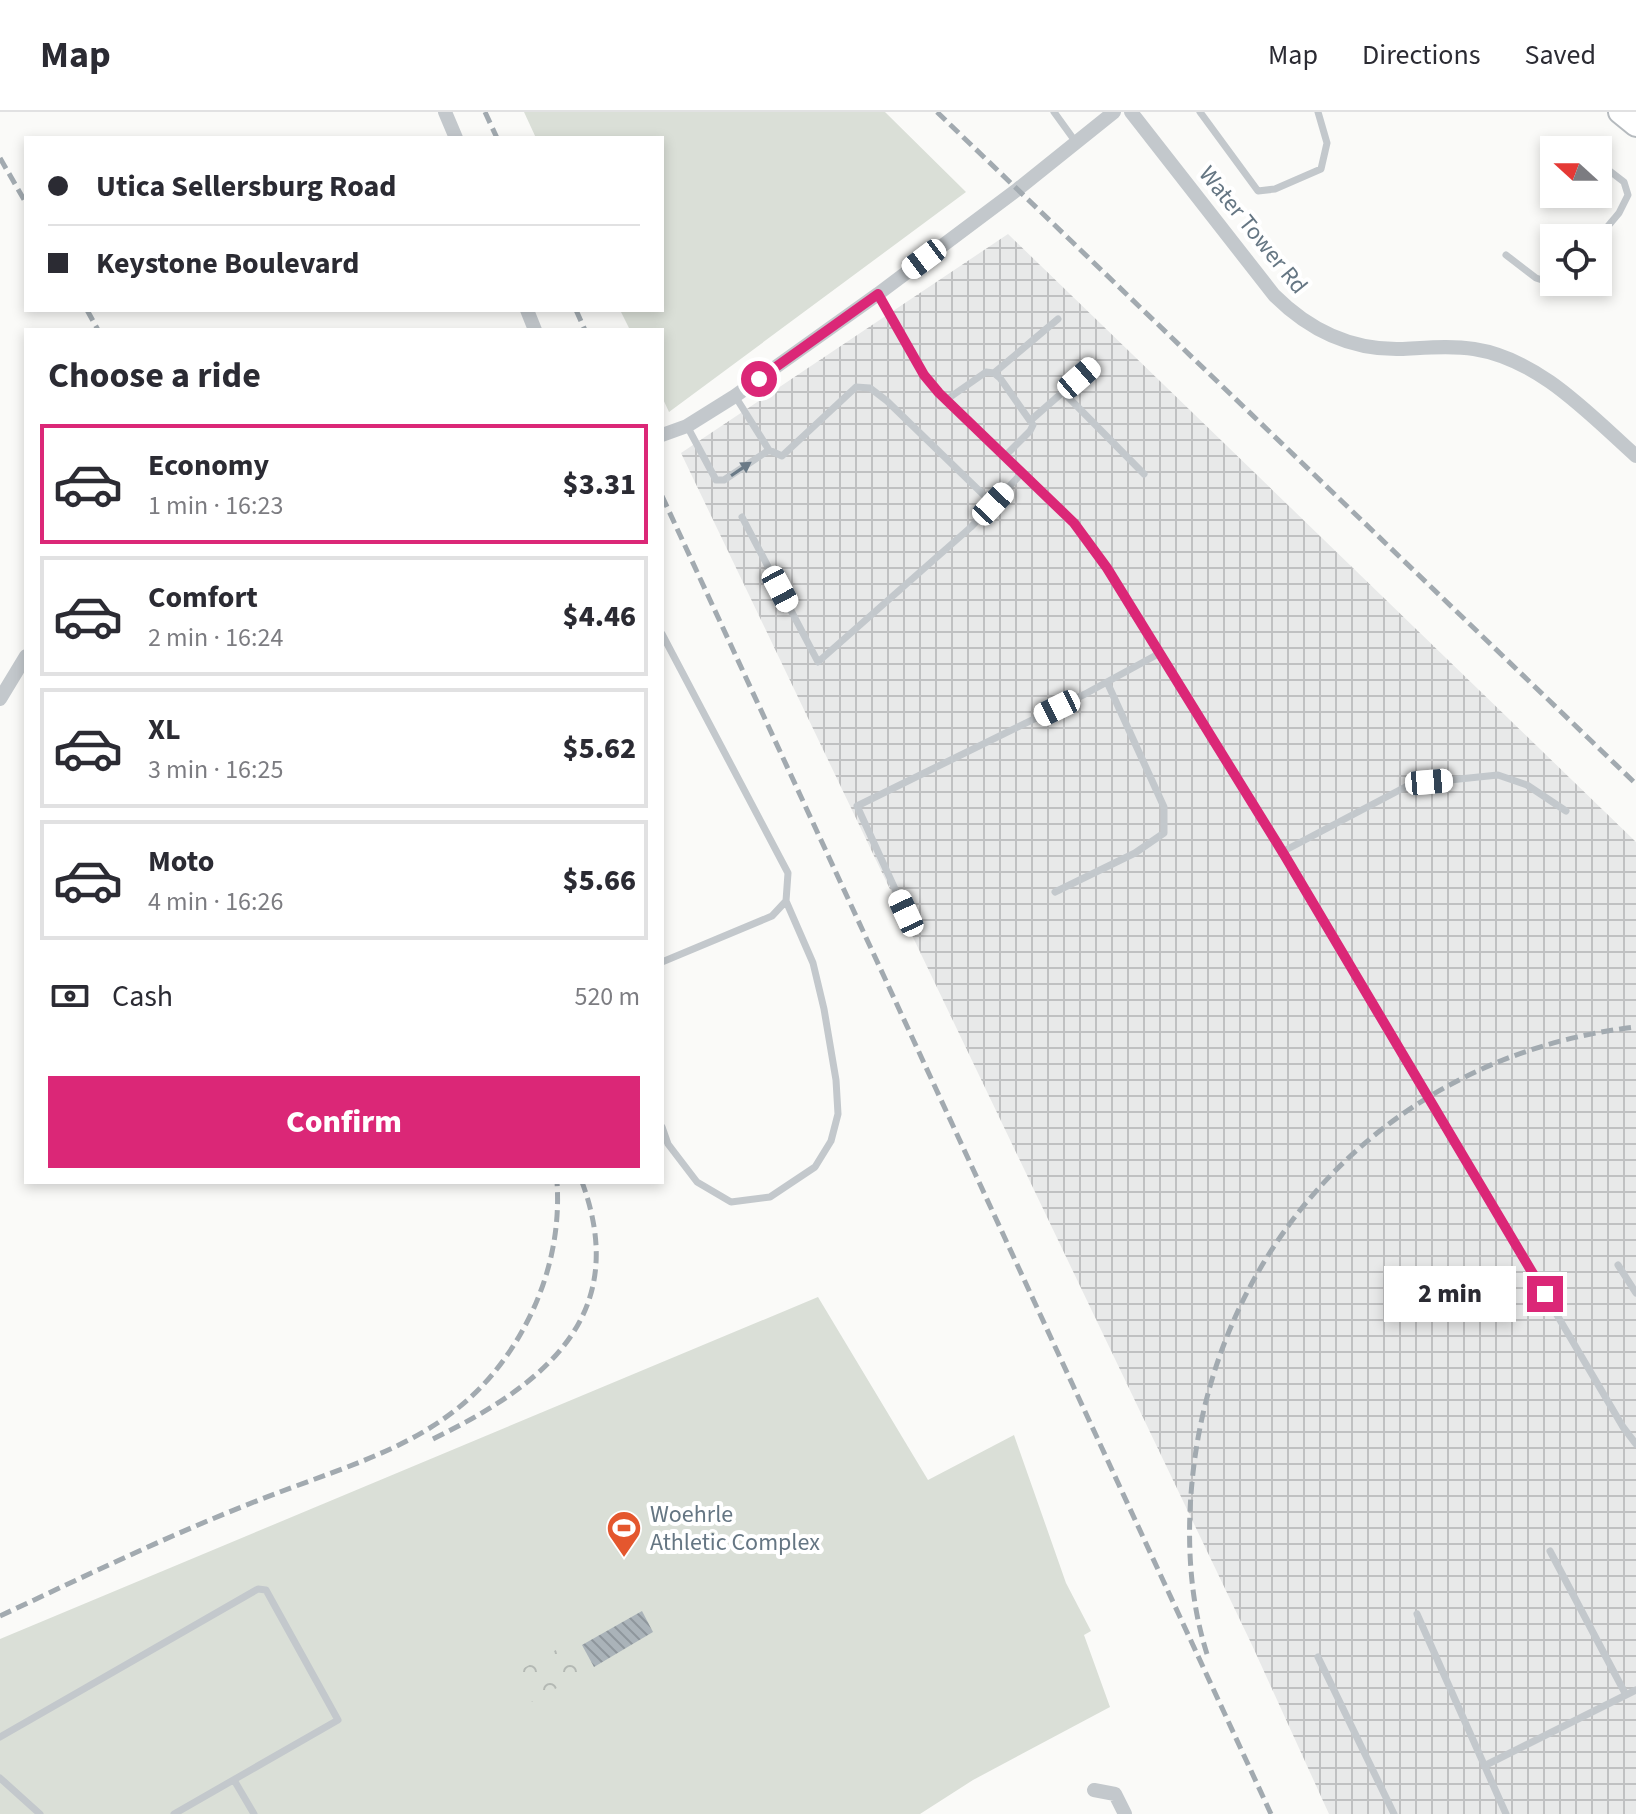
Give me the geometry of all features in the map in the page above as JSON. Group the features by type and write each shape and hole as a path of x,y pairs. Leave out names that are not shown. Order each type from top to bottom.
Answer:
{"main road":[{"path":"1620,112 1636,125"}],"street":[{"path":"445,112 455,136"},
{"path":"664,434 687,426 735,396 878,294 1114,112"},
{"name":"Water Tower Rd","path":"1131,112 1274,295 1292,313 1331,337 1357,344 1395,349 1474,349 1510,359 1544,377 1636,456"},
{"path":"0,699 24,659"},
{"path":"1094,1790 1115,1794 1125,1814"}],"lane":[{"path":"1054,112 1075,141"},
{"path":"1200,112 1258,191 1275,189 1321,169 1327,143 1318,112"},
{"path":"1610,224 1628,195 1624,182 1612,173"},
{"path":"1506,255 1540,279"},
{"path":"878,294 924,375 1074,523 1107,568 1282,852 1623,1427 1636,1444"},
{"path":"994,373 1058,319"},
{"path":"1031,420 1095,364"},
{"path":"946,400 986,372 994,373 1031,420 1030,431 1004,457"},
{"path":"735,396 769,450 782,456 856,387 870,388 993,504"},
{"path":"1063,392 1144,474"},
{"path":"687,426 716,480 724,480 769,450"},
{"path":"742,517 818,662 971,527 1021,474"},
{"path":"664,638 788,873 786,901 813,963 824,1009 838,1114 831,1141 815,1167 770,1197 731,1202 697,1182 668,1144 664,1133"},
{"path":"906,913 857,806 1160,653"},
{"path":"1055,892 1135,853 1164,833 1164,807 1107,682"},
{"path":"1282,852 1411,784 1498,775 1527,785 1566,811"},
{"path":"664,961 772,916 786,901"},
{"path":"1618,1265 1636,1293"},
{"path":"1550,1551 1626,1695"},
{"path":"0,1737 258,1589 266,1590 338,1720 174,1814"},
{"path":"1417,1614 1506,1814"},
{"path":"1318,1657 1394,1814"},
{"path":"1484,1766 1636,1690"},
{"path":"0,1778 40,1814"},
{"path":"234,1780 254,1814"}],"shaded area":[{"path":"1008,234 1636,842 1636,1814 1329,1814 1252,1645 681,453"}],"green space":[{"path":"524,112 885,112 966,192 669,412 664,401 664,328 629,328 621,312 664,312 664,136 535,136"},
{"name":"Woehrle Athletic Complex","path":"818,1297 928,1480 1014,1435 1066,1583 1091,1631 1084,1635 1110,1707 973,1780 920,1814 0,1814 0,1639"},
{"path":"570,1642 587,1671 532,1702 515,1673"}],"building":[{"path":"642,1611 653,1632 594,1667 582,1645"}],"railway":[{"path":"485,112 496,136"},
{"path":"937,112 1636,784"},
{"path":"0,158 24,200"},
{"path":"88,312 97,328"},
{"path":"577,312 584,328"},
{"path":"664,500 1271,1814"},
{"path":"1207,1654 1195,1606 1190,1556 1190,1506 1195,1457 1214,1373 1245,1296 1288,1226 1341,1165 1403,1114 1474,1073 1552,1043 1636,1027"},
{"path":"0,1616 182,1532 372,1457 446,1417 478,1390 507,1356 532,1312 553,1248 557,1184"},
{"path":"433,1439 510,1395 542,1370 568,1341 586,1308 595,1272 594,1230 582,1184"}],"place":[{"name":"Woehrle Athletic Complex","path":"624,1559"}],"route":[{"path":"759,379 878,294 924,375 939,393 1074,523 1107,568 1285,856 1545,1294"}]}
